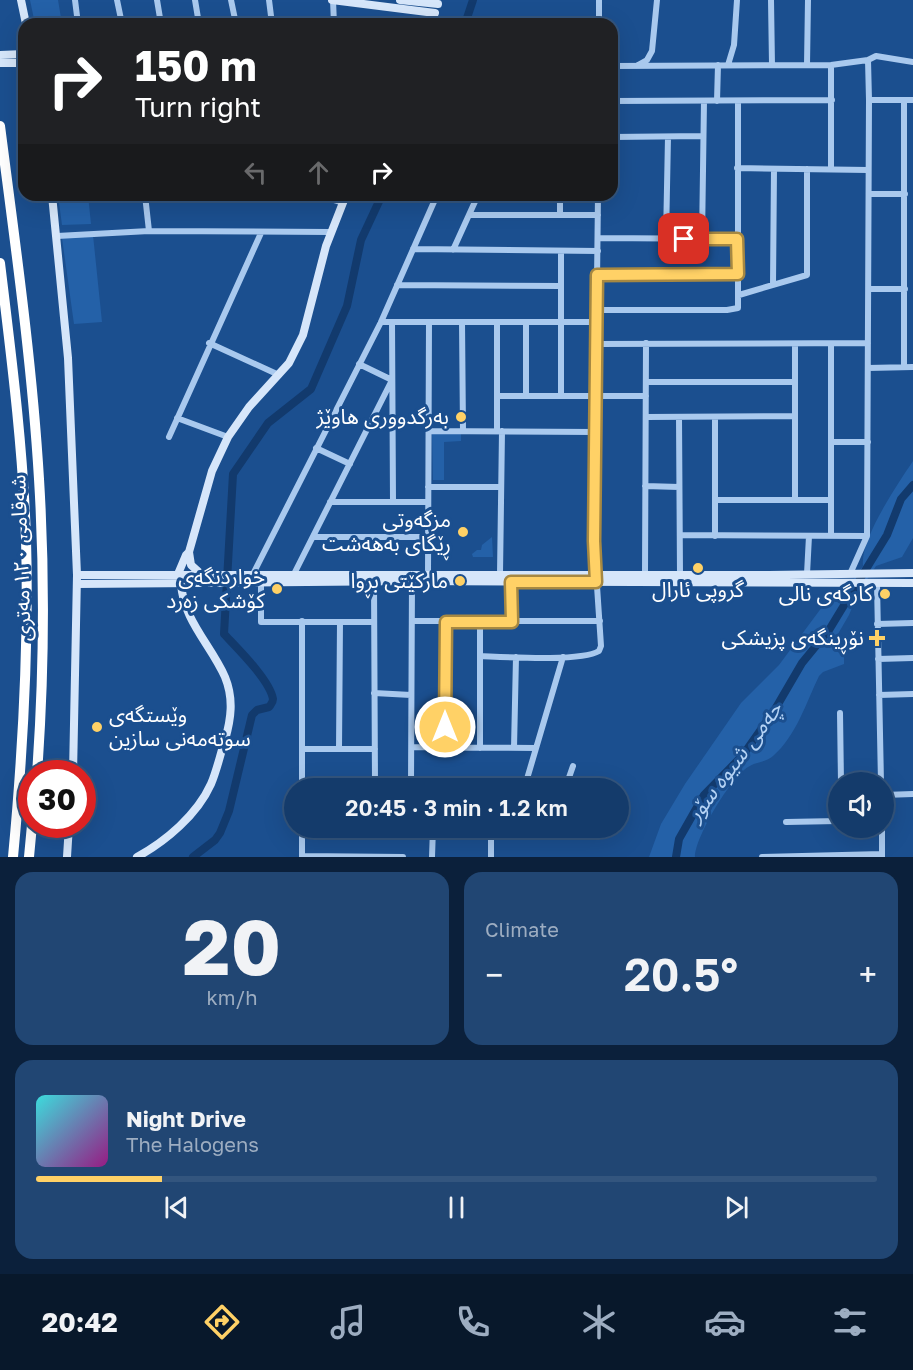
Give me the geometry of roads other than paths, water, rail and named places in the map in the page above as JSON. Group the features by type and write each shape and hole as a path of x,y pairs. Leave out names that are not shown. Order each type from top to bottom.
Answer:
{"highway":[{"name":"شەقامی ١٢٠ مەتری","path":"0,126 32,397 39,486 43,624 38,760"},
{"name":"شەقامی ١٢٠ مەتری","path":"0,262 18,418 26,538 25,698 13,857"},
{"path":"29,857 31,838"}],"main road":[{"path":"21,0 25,18"},
{"path":"333,0 425,8 437,6"},
{"path":"400,0 425,8"},
{"path":"0,55 18,54"},
{"path":"0,63 18,63"},
{"path":"53,201 68,358 77,579 73,760"},
{"path":"142,856 192,813 205,795 215,775 230,719 231,701 228,684 190,618 184,601 180,578 186,555 189,552 212,471 228,437 249,407 279,375 297,350 330,232 344,201"},
{"path":"189,552 192,565 200,578"},
{"path":"251,578 261,582 511,582 645,575 913,573"},
{"path":"77,579 251,578 294,574 500,574 867,584 913,583"},
{"path":"67,857 68,838"}],"street":[{"path":"75,0 77,18"},
{"path":"117,0 121,18"},
{"path":"157,0 160,18"},
{"path":"195,0 198,18"},
{"path":"231,0 235,18"},
{"path":"269,0 271,18"},
{"path":"333,0 334,18"},
{"path":"599,0 599,18"},
{"path":"638,66 647,60 652,51 657,0"},
{"path":"728,65 734,45 737,0"},
{"path":"771,0 772,65"},
{"path":"807,65 808,0"},
{"path":"618,66 831,65 868,60 876,56 913,62"},
{"path":"852,574 867,536 868,60"},
{"path":"717,101 718,65"},
{"path":"831,65 831,169"},
{"path":"869,99 913,100"},
{"path":"618,101 832,100"},
{"path":"904,100 904,367"},
{"path":"702,239 704,101"},
{"path":"597,310 727,310 738,308 738,101"},
{"path":"618,136 703,136"},
{"path":"905,136 913,136"},
{"path":"666,238 668,137"},
{"path":"737,168 868,170"},
{"path":"773,285 774,169"},
{"path":"739,295 807,275 807,169"},
{"path":"905,172 913,172"},
{"path":"869,194 905,194"},
{"path":"146,201 149,231"},
{"path":"251,578 381,322 434,201"},
{"path":"453,250 475,201"},
{"path":"560,201 560,215"},
{"path":"480,656 563,657 594,654 601,646 594,541 598,201"},
{"path":"469,215 598,215"},
{"path":"57,236 149,231 330,232"},
{"path":"169,437 261,232"},
{"path":"598,238 737,239"},
{"path":"413,249 598,251"},
{"path":"561,251 561,396"},
{"path":"905,272 913,272"},
{"path":"597,275 738,274"},
{"path":"397,285 561,286"},
{"path":"869,289 905,290"},
{"path":"381,322 597,322"},
{"path":"392,322 393,502"},
{"path":"428,574 429,322"},
{"path":"462,322 463,431"},
{"path":"497,322 501,487 500,574"},
{"path":"526,322 526,396"},
{"path":"645,575 646,343"},
{"path":"597,344 868,343"},
{"path":"209,344 279,375"},
{"path":"795,344 795,500"},
{"path":"831,344 831,536"},
{"path":"359,363 392,380"},
{"path":"868,368 913,367"},
{"path":"294,574 392,380"},
{"path":"646,382 795,382"},
{"path":"497,396 646,396"},
{"path":"646,417 795,416"},
{"path":"679,417 680,575"},
{"path":"714,417 715,536"},
{"path":"177,418 228,437"},
{"path":"429,431 596,432"},
{"path":"831,442 868,442"},
{"path":"316,448 350,464"},
{"path":"645,486 680,487"},
{"path":"428,487 501,487"},
{"path":"715,500 831,500"},
{"path":"330,502 428,502"},
{"path":"680,536 867,536"},
{"path":"807,574 809,536"},
{"path":"313,537 428,537"},
{"path":"411,778 412,581"},
{"path":"261,582 261,622 374,622"},
{"path":"374,582 375,778"},
{"path":"511,582 512,622"},
{"path":"877,584 881,772"},
{"path":"302,621 302,778"},
{"path":"412,621 600,621"},
{"path":"339,749 340,622"},
{"path":"445,748 446,622"},
{"path":"480,622 480,748"},
{"path":"877,624 913,623"},
{"path":"514,748 516,657"},
{"path":"528,778 563,657"},
{"path":"878,659 913,658"},
{"path":"374,693 411,695"},
{"path":"879,695 913,694"},
{"path":"840,713 842,772"},
{"path":"412,747 536,748"},
{"path":"302,749 375,748"},
{"path":"569,778 573,766"},
{"path":"894,795 913,794"},
{"path":"786,822 828,821"},
{"path":"302,838 302,857 403,857"},
{"path":"432,857 433,838"},
{"path":"491,838 491,857"},
{"path":"762,857 882,856 882,838"}],"waterway":[{"path":"467,18 473,0"},
{"path":"193,857 215,840 220,833 229,811 252,715 257,710 269,707 273,700 266,683 224,634 233,474 268,423 311,389 347,306 361,240 379,201"},
{"name":"چەمی شیوە سۆر","path":"676,857 679,839 704,795 743,755 774,711 802,663 829,630 887,535 901,499 913,485"}],"place":[{"name":"بەرگدووری هاوێژ","path":"461,417"},
{"name":"مزگەوتی ڕێگای بەھەشت","path":"463,532"},
{"name":"گروپی ئارال","path":"698,568"},
{"name":"مارکێتی بڕوا","path":"460,581"},
{"name":"خواردنگەی کۆشکی زەرد","path":"277,589"},
{"name":"کارگەی نالی","path":"885,594"},
{"name":"نۆڕینگەی پزیشکی","path":"877,638"},
{"name":"وێستگەی سوتەمەنی سازین","path":"97,727"}]}
